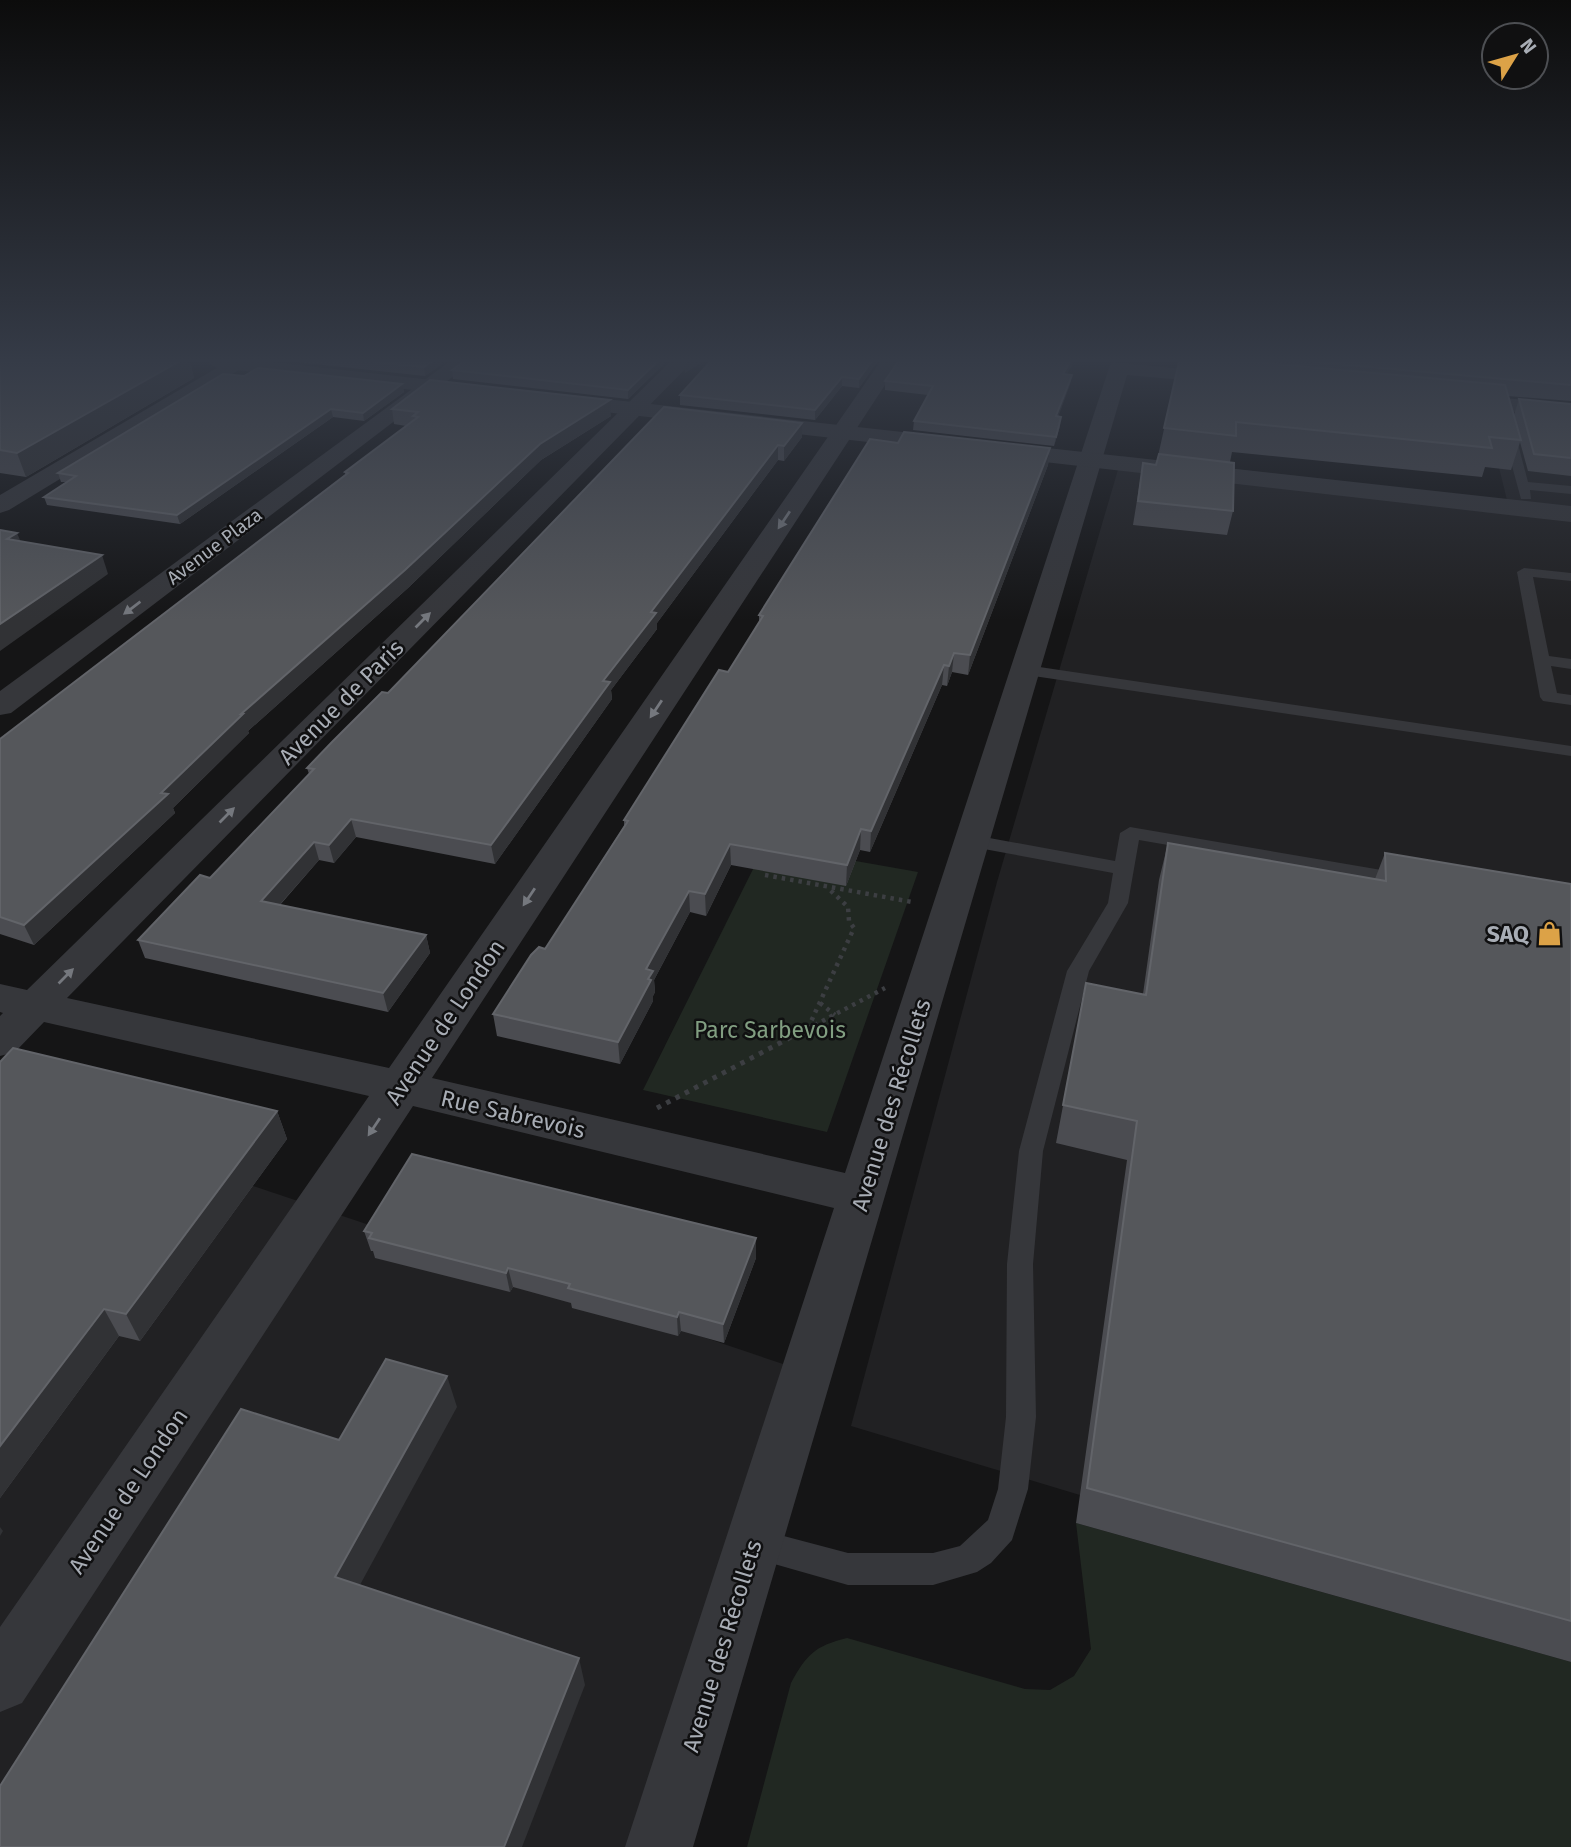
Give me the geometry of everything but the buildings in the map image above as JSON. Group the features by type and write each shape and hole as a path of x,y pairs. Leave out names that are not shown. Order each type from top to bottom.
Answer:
{"street":[{"path":"0,505 93,448"},
{"name":"Avenue Plaza","path":"0,706 346,448"},
{"name":"Avenue de Paris","path":"0,1041 17,1003 594,448"},
{"name":"Avenue de London","path":"0,1681 833,448"},
{"path":"983,448 1571,514"},
{"name":"Avenue des Récollets","path":"659,1847 1095,448"},
{"name":"Rue Sabrevois","path":"17,1003 401,1087 862,1196"}],"lane":[{"path":"1513,448 1530,509"},
{"path":"1522,485 1571,490"},
{"path":"1571,578 1524,572 1549,697 1571,700"},
{"path":"1542,660 1571,664"},
{"path":"1027,670 1571,751"},
{"path":"754,1544 848,1569 933,1569 966,1561 980,1552 1001,1529 1013,1489 1020,1431 1020,1264 1031,1151 1078,971 1118,903 1130,833 1433,884"},
{"path":"973,841 1124,869"}],"path":[{"path":"765,876 951,909"},
{"path":"808,1029 854,928 849,921 848,906 827,887"},
{"path":"604,1136 935,962"},
{"path":"820,1003 835,1015"}],"shaded area":[{"path":"1494,448 1571,448 1571,1643 851,1426 997,882 1122,456 1507,500"},
{"path":"0,1101 807,1372 659,1847 0,1847"}],"green space":[{"name":"Parc Sarbevois","path":"765,845 918,872 827,1132 643,1090"},
{"path":"1076,1523 1571,1662 1571,1847 747,1847 791,1683 807,1658 819,1648 847,1638 1025,1689 1050,1690 1074,1676 1091,1649"}],"place":[{"name":"SAQ","path":"1549,934"}]}
